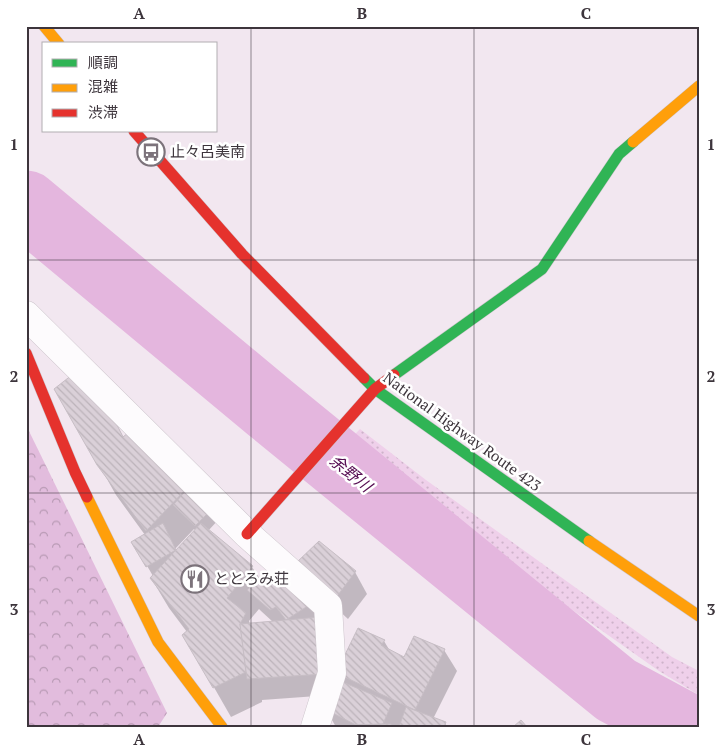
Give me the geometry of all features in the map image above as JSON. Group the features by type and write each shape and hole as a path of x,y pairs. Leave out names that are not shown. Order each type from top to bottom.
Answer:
{"main road":[{"path":"44,26 57,42"},
{"path":"247,534 375,389 542,269 619,154 699,86"},
{"name":"National Highway Route 423","path":"135,132 242,254 375,389 602,550 699,616"},
{"path":"26,353 75,472 158,642 222,727"}],"street":[{"path":"26,315 247,534 328,606 332,673 316,727"}],"shaded area":[{"path":"360,429 426,480 672,657 699,671 699,695 659,671 537,585 372,485 335,455"}],"green space":[{"path":"26,425 167,713 158,727 26,727"}],"building":[{"path":"77,371 105,401 123,437 135,427 188,487 146,531 97,465 54,389"},
{"path":"193,483 215,506 195,526 173,505"},
{"path":"163,523 176,550 146,567 131,542"},
{"path":"201,523 253,566 227,598 246,613 240,624 246,672 213,688 182,635 189,629 150,578"},
{"path":"319,541 356,571 335,599 296,563"},
{"path":"275,564 314,602 286,620 276,607 270,610 247,590"},
{"path":"320,617 324,674 247,679 240,624"},
{"path":"358,628 385,640 381,645 404,657 414,636 445,649 415,710 336,673"},
{"path":"338,680 392,703 383,724 356,725 323,708"},
{"path":"406,707 446,722 444,727 399,727"},
{"path":"521,720 527,727 513,727"},
{"path":"391,724 391,727 356,727 356,725"}],"waterway":[{"name":"余野川","path":"26,205 270,408 616,690 685,727"}],"traffic: fast":[{"path":"394,375 542,269 619,154 633,142"},
{"path":"364,378 375,389 589,541"}],"traffic: slow":[{"path":"44,26 57,42"},
{"path":"633,142 699,86"},
{"path":"87,497 158,642 222,727"},
{"path":"589,541 699,616"}],"traffic: jam":[{"path":"135,132 242,254 364,378"},
{"path":"26,353 87,497"},
{"path":"247,534 375,389 394,375"}],"place":[{"name":"止々呂美南","path":"151,152"},
{"name":"ととろみ荘","path":"195,579"}]}
